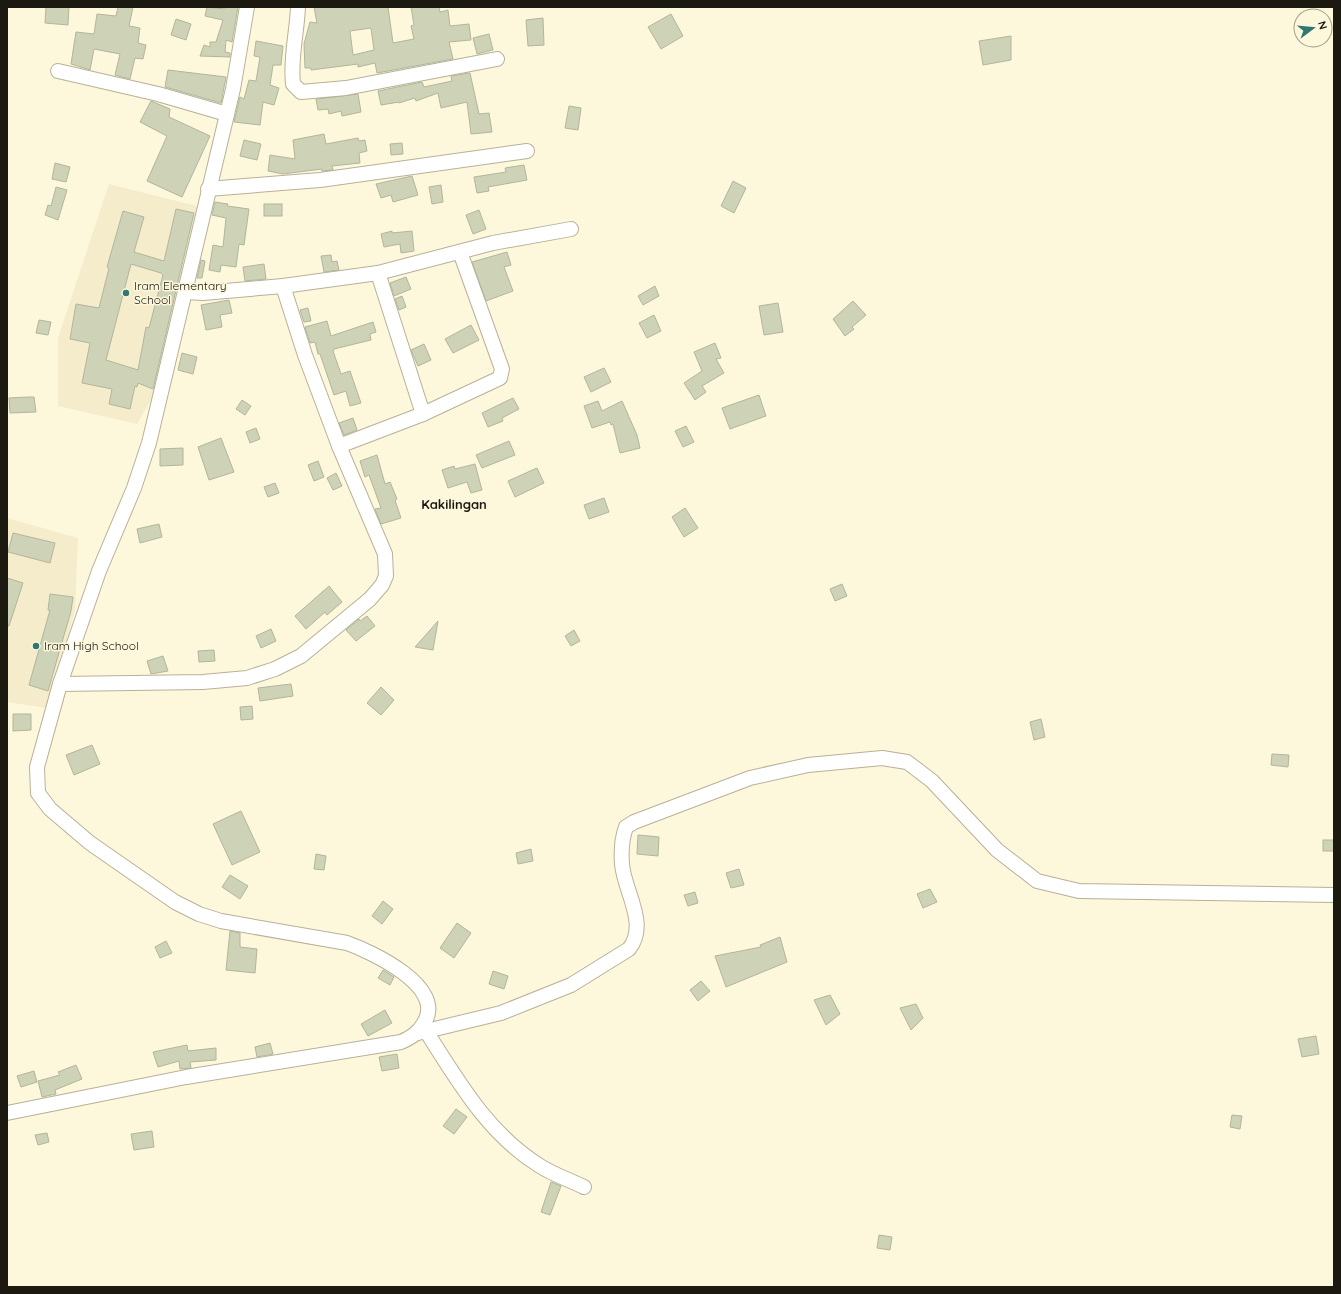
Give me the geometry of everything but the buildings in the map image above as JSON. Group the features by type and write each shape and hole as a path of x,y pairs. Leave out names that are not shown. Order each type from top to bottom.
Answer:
{"street":[{"path":"247,7 233,89 147,450 134,488 99,571 60,684 36,767 38,793 50,809 90,843 174,902 199,914 221,921 347,943 366,950 402,971 414,982 428,1005 427,1018 422,1032"},
{"path":"298,7 297,29 291,72 293,84 301,92 346,88 497,59"},
{"path":"58,71 158,94 227,114"},
{"path":"208,189 320,180 527,151"},
{"path":"185,292 203,294 283,286 378,273 492,244 571,229"},
{"path":"339,446 423,414 498,380 502,372 460,252"},
{"path":"378,273 423,414"},
{"path":"60,684 203,682 247,678 275,669 301,656 370,599 382,585 386,576 386,554 339,446 305,355 283,286"},
{"path":"7,1113 186,1076 401,1042 422,1032 500,1013 571,985 629,949 635,942 637,934 634,906 622,864 622,836 626,827 634,822 750,778 808,765 882,758 907,762 932,781 997,850 1037,881 1072,890 1087,892 1334,896"},
{"path":"422,1032 469,1098 503,1138 540,1166 584,1187"}],"shaded area":[{"name":"Iram Elementary School","path":"109,184 197,206 155,393 137,424 58,406 58,338"},
{"name":"Iram High School","path":"7,518 78,538 75,610 56,683 47,708 7,702"}],"place":[{"name":"Iram Elementary School","path":"126,293"},
{"name":"Iram High School","path":"36,646"}],"district":[{"name":"Kakilingan","path":"454,504"}]}
